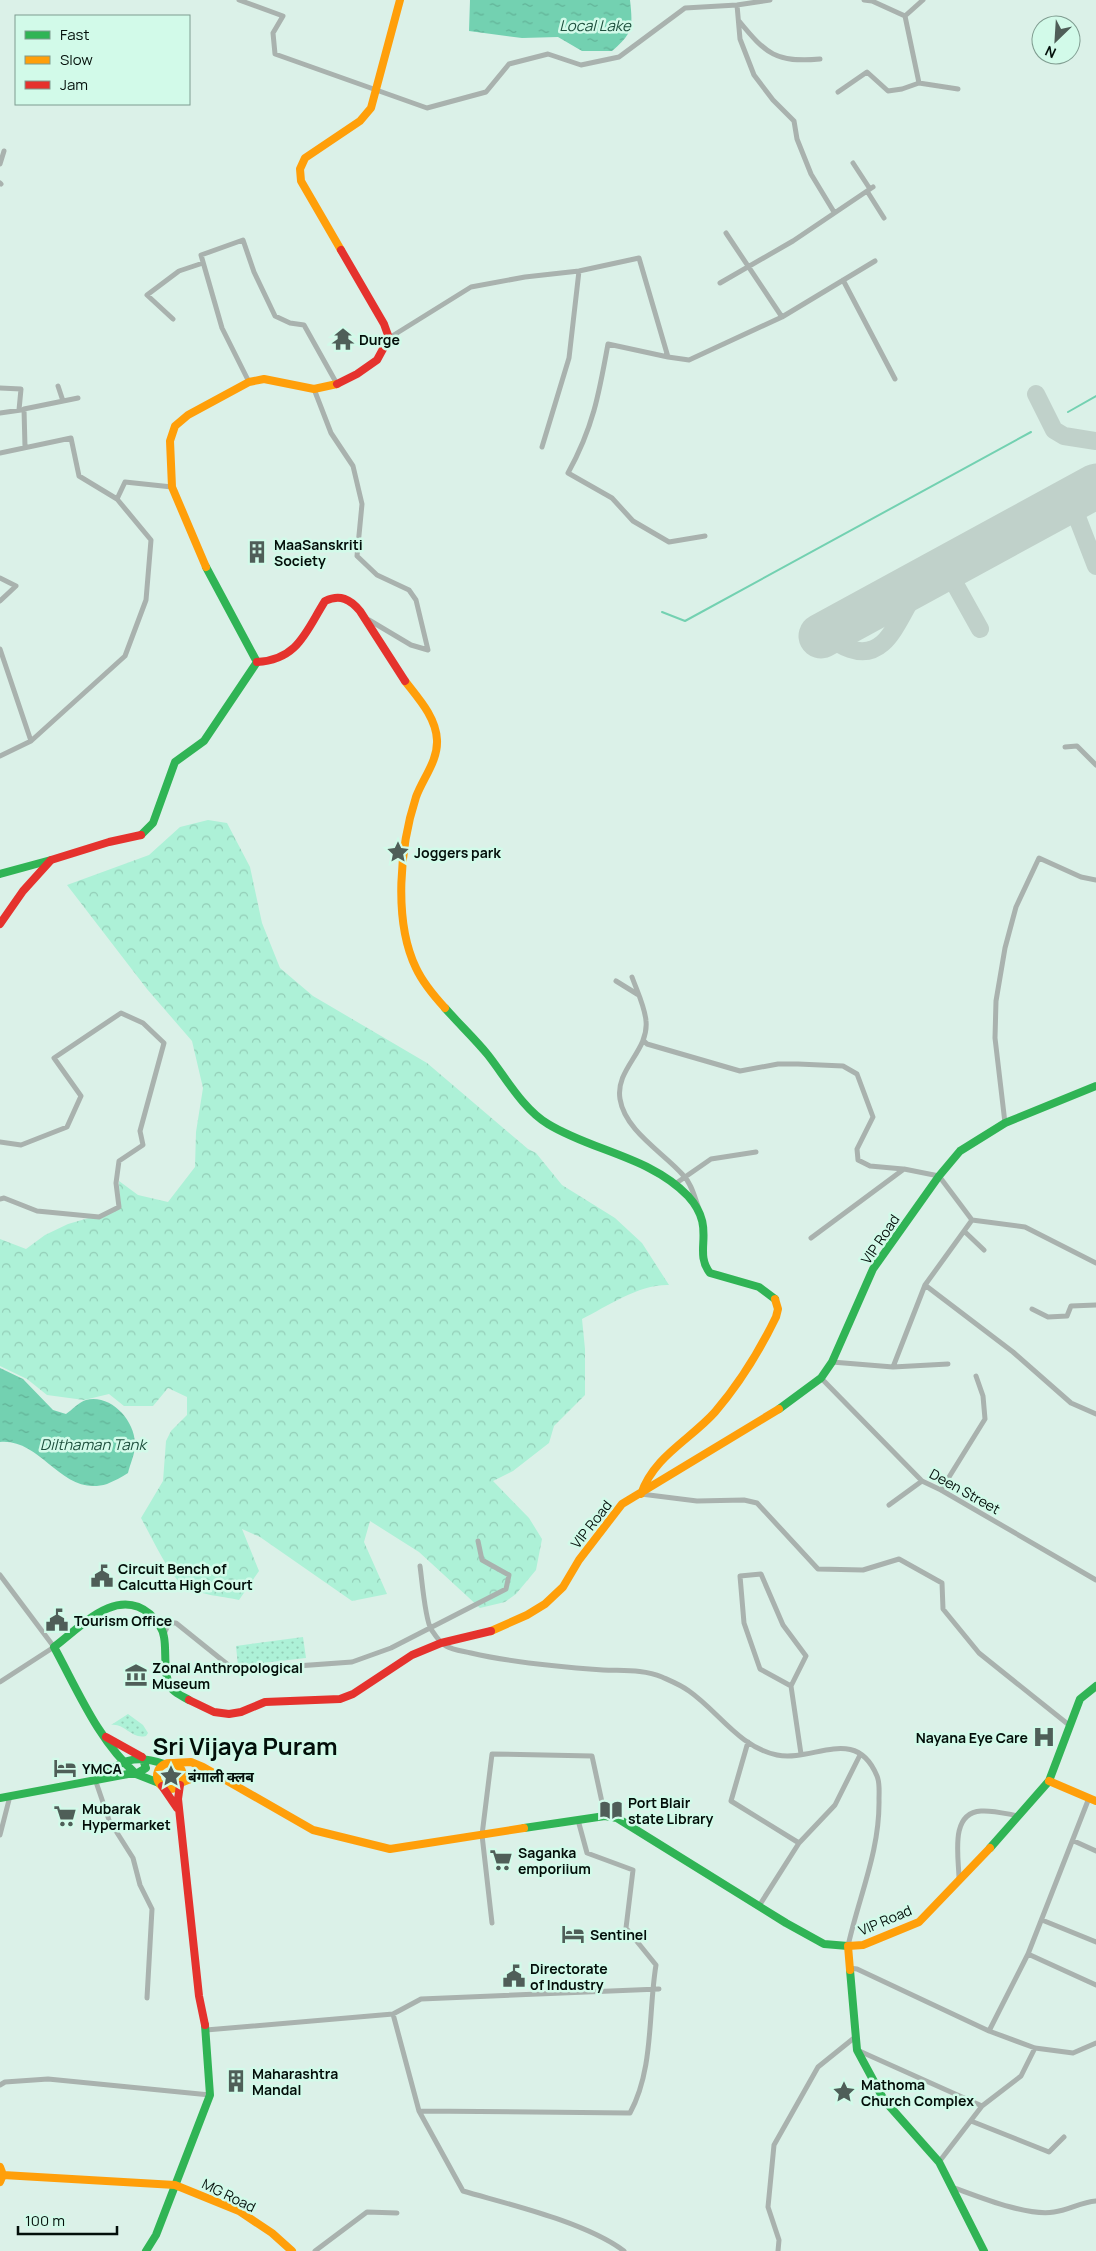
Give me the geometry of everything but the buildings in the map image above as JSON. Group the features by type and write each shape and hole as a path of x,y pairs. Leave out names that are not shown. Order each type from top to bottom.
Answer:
{"main road":[{"path":"256,662 203,562 172,487 170,441 175,426 195,411 249,382 264,379 314,389 337,384 357,374 377,360 389,338 358,277 301,181 300,168 305,158 360,121 371,108 400,0"},
{"path":"256,662 277,661 291,653 325,601 334,596 353,601 367,619 392,664 429,714 437,740 434,759 416,795 403,867 403,922 416,969 422,981 540,1120 675,1184 688,1196 700,1212 706,1229 702,1260 705,1268 713,1275 767,1291 776,1301 777,1314 769,1332 725,1400 649,1475 641,1494"},
{"path":"0,874 109,842 139,837 153,823 175,762 204,741 256,662"},
{"path":"0,924 23,891 51,860"},
{"name":"VIP Road","path":"164,1634 167,1674 172,1689 193,1703 214,1712 229,1714 242,1712 265,1702 340,1698 353,1694 412,1655 441,1643 490,1631 527,1615 545,1604 562,1586 579,1560 622,1504 768,1417 821,1378 832,1362 873,1268 939,1176 960,1151 1005,1123 1096,1086"},
{"path":"164,1634 155,1619 141,1607 124,1603 109,1606 54,1647 104,1736 123,1762 136,1774 173,1789 181,1783 203,1774 216,1776"},
{"name":"VIP Road","path":"984,2251 962,2211 940,2162 906,2128 884,2100 857,2050 854,2038 848,1946 863,1945 919,1922 1019,1816 1049,1781 1080,1699 1096,1686"},
{"path":"104,1736 142,1757 164,1764 191,1762 313,1830 390,1849 606,1816 617,1818 824,1944 848,1946"},
{"path":"96,1782 123,1762 132,1758 142,1757"},
{"path":"0,1798 136,1774 146,1768 142,1757"},
{"path":"146,2251 156,2235 210,2095 206,2030 199,1996 179,1812 182,1770 173,1763"},
{"path":"164,1764 158,1770 160,1785 179,1812"},
{"path":"1049,1781 1093,1800"},
{"path":"0,2167 2,2179"},
{"name":"MG Road","path":"2,2179 175,2185 239,2211 272,2233 292,2251"}],"street":[{"path":"239,0 283,16 273,33 275,54 427,108 486,92 509,64 548,54 581,64 618,57 685,8 737,6 770,0"},
{"path":"864,0 872,1 905,16"},
{"path":"905,16 923,0"},
{"path":"737,6 740,39 754,74 772,100 794,121 797,139 811,174 834,212"},
{"path":"905,16 919,83"},
{"path":"738,21 756,42 777,57 798,61 820,58"},
{"path":"838,92 866,72 888,90 902,89 919,83 958,89"},
{"path":"0,164 4,151"},
{"path":"853,163 870,189 884,218"},
{"path":"720,284 793,241 870,189"},
{"path":"726,233 782,317"},
{"path":"249,382 222,328 201,255 243,240 254,272 275,316 290,323 304,325 337,384"},
{"path":"389,338 470,287 525,277 579,271 640,258 668,357"},
{"path":"705,536 670,542 633,521 612,498 568,473 584,443 598,399 608,344 689,360 782,317 875,261"},
{"path":"174,319 147,295 179,270 203,263"},
{"path":"542,447 569,358 579,271"},
{"path":"843,280 895,380"},
{"path":"58,386 63,401"},
{"path":"0,388 21,389 25,448"},
{"path":"314,389 331,433 353,466 362,504 357,556 377,575 409,590 416,600 428,650 411,645 367,619"},
{"path":"0,413 78,398"},
{"path":"0,453 71,438 79,476 117,499 151,540 146,600 125,656 31,741 0,756"},
{"path":"117,499 125,482 172,487"},
{"path":"0,578 16,586 0,601"},
{"path":"0,650 31,741"},
{"path":"1066,747 1077,746 1096,765"},
{"path":"1005,1123 995,1038 996,1001 1005,948 1016,907 1039,858 1081,877 1096,880"},
{"path":"632,978 646,1021 644,1041 621,1080 620,1099 626,1113 646,1141 684,1176 693,1192 700,1212"},
{"path":"616,981 638,994"},
{"path":"0,1142 21,1145 67,1127 81,1096 54,1058 121,1013 143,1023 164,1044 140,1131 143,1146 119,1161 116,1182 118,1207 99,1216 37,1210 4,1198 0,1199"},
{"path":"644,1041 647,1044 740,1071 778,1064 843,1066 857,1074 873,1117 857,1149 858,1160 870,1166 904,1169 939,1176 972,1220 1025,1227 1096,1264"},
{"path":"675,1184 711,1159 756,1152"},
{"path":"811,1238 904,1169"},
{"path":"893,1367 925,1285 972,1220"},
{"path":"964,1231 984,1250"},
{"path":"925,1285 1013,1352 1071,1404 1096,1414"},
{"path":"1032,1309 1048,1317 1066,1316 1071,1306 1096,1305"},
{"path":"832,1362 893,1367 948,1364"},
{"path":"941,1490 985,1419 983,1396 976,1376"},
{"name":"Deen Street","path":"821,1378 922,1481 941,1490 1096,1580"},
{"path":"889,1506 922,1481"},
{"path":"641,1494 697,1501 744,1500 757,1503 818,1569 863,1570 898,1559 942,1583 943,1609 980,1653 1069,1725"},
{"path":"164,1634 169,1623 176,1623 232,1668 242,1670 352,1662 391,1648 506,1589 509,1575 482,1560 478,1541"},
{"path":"420,1566 430,1628 441,1643 448,1647 492,1658 603,1670 643,1671 661,1676 689,1691 748,1742 778,1755 801,1754 838,1747 848,1749 867,1760 878,1778 878,1837 868,1881 848,1946"},
{"path":"791,1686 760,1668 744,1623 740,1576 760,1574 783,1625 806,1656 791,1686 801,1754"},
{"path":"0,1575 54,1647 0,1682"},
{"path":"748,1742 731,1801 799,1843"},
{"path":"492,1923 482,1835 492,1754 592,1756 606,1816"},
{"path":"759,1906 799,1843 835,1805 860,1755"},
{"path":"96,1782 109,1820 133,1858 140,1884 152,1909 147,1998"},
{"path":"0,1835 10,1796"},
{"path":"989,2031 1028,1954 1074,1841 1093,1800"},
{"path":"959,1880 958,1827 966,1816 980,1810 1019,1816"},
{"path":"419,2111 630,2113 645,2074 656,1965 626,1928 633,1870 586,1853 578,1820"},
{"path":"1074,1841 1096,1851"},
{"path":"1042,1920 1096,1942"},
{"path":"1028,1954 1096,1985"},
{"path":"849,1968 857,1969 989,2031 1036,2048 1073,2053 1096,2043"},
{"path":"206,2030 393,2014 420,1999 659,1990"},
{"path":"393,2014 419,2111 463,2191 542,2214 609,2240 624,2251"},
{"path":"778,2251 779,2240 768,2207 774,2145 818,2067 854,2038"},
{"path":"940,2162 982,2106 1021,2076 1036,2048"},
{"path":"857,2050 982,2106"},
{"path":"0,2085 6,2082 48,2079 210,2095"},
{"path":"971,2121 1049,2152 1064,2137"},
{"path":"952,2187 1012,2208 1053,2212 1096,2201"},
{"path":"315,2251 366,2212 397,2212"}],"green space":[{"path":"208,820 227,823 250,867 262,923 280,968 313,996 427,1063 528,1149 536,1153 562,1185 615,1218 642,1243 669,1285 646,1288 635,1292 582,1319 585,1349 585,1395 554,1426 549,1443 513,1471 493,1481 529,1518 542,1539 536,1570 516,1594 505,1602 480,1608 419,1552 370,1521 364,1542 387,1594 352,1601 260,1537 242,1529 259,1571 239,1600 202,1593 188,1588 171,1572 141,1518 163,1481 166,1441 171,1431 187,1415 187,1397 168,1388 153,1406 124,1406 109,1394 84,1400 47,1395 27,1379 0,1366 0,1239 26,1249 45,1235 68,1224 120,1209 119,1181 138,1195 168,1202 195,1167 196,1132 203,1088 192,1041 147,989 67,885 149,855 180,827"},
{"path":"303,1637 306,1658 238,1666 236,1646"},
{"path":"128,1714 143,1725 148,1733 146,1736 137,1736 120,1726 111,1725"}],"water":[{"name":"Local Lake","path":"470,0 630,0 631,23 628,34 612,51 582,51 558,37 522,38 469,31"},
{"name":"Dilthaman Tank","path":"0,1368 23,1379 53,1410 66,1414 83,1401 95,1399 104,1401 119,1410 134,1434 134,1454 128,1473 107,1484 91,1486 77,1483 64,1476 28,1449 15,1443 0,1442"}],"waterway":[{"path":"1068,412 1096,396"},
{"path":"662,612 685,621 1031,432"}],"taxiway":[{"path":"1036,394 1054,430 1064,436 1096,441"},
{"path":"1075,498 1072,504 1096,566"},
{"path":"946,568 980,629"},
{"path":"874,607 834,616 827,624 832,636 850,649 871,650 879,646 892,632 920,587 929,577"}],"runway":[{"path":"821,636 1096,486"}],"traffic: fast":[{"path":"141,835 153,823 175,762 204,741 257,662 206,567"},
{"path":"0,874 51,860"},
{"path":"445,1008 483,1049 523,1102 539,1118 565,1133 657,1172 688,1196 702,1219 703,1256 710,1273 759,1287 775,1299"},
{"path":"779,1409 821,1378 832,1362 873,1269 939,1176 960,1151 1005,1123 1096,1086"},
{"path":"136,1774 123,1761 100,1730 80,1698 54,1647 99,1612 124,1605 137,1607 150,1614 161,1627 165,1643 167,1679 173,1690 189,1700"},
{"path":"990,1848 1049,1781 1080,1699 1096,1686"},
{"path":"136,1774 146,1768 142,1757"},
{"path":"97,1780 113,1768 136,1759 164,1764"},
{"path":"0,1798 128,1774 136,1774 159,1783"},
{"path":"524,1828 605,1816 617,1818 786,1923 824,1944 848,1946"},
{"path":"850,1970 857,2050 884,2100 939,2162 984,2251"},
{"path":"146,2251 156,2235 210,2095 205,2025"}],"traffic: slow":[{"path":"341,250 301,181 300,169 305,158 360,121 371,108 400,0"},
{"path":"206,567 172,487 170,441 175,426 188,415 249,382 264,379 314,389 337,384"},
{"path":"405,681 430,716 436,732 437,748 410,816 401,883 404,928 409,949 419,974 445,1008"},
{"path":"641,1494 655,1469 715,1412 741,1378 776,1317 778,1309 775,1299"},
{"path":"491,1631 527,1615 545,1604 563,1587 579,1560 622,1504 779,1409"},
{"path":"173,1763 191,1762 203,1767 313,1830 390,1849 524,1828"},
{"path":"170,1763 179,1767 183,1776 179,1785 170,1789 161,1785 157,1776 161,1767 170,1763"},
{"path":"183,1782 203,1774 214,1776"},
{"path":"1049,1781 1096,1801"},
{"path":"850,1970 848,1946 863,1945 919,1922 990,1848"},
{"path":"0,2167 3,2175 0,2182"},
{"path":"3,2175 175,2185 239,2211 272,2233 292,2251"}],"traffic: jam":[{"path":"337,384 357,374 377,360 389,338 384,324 341,250"},
{"path":"257,662 271,660 292,650 306,633 325,601 340,598 352,603 360,611 405,681"},
{"path":"0,924 23,891 51,860 109,842 141,835"},
{"path":"189,1700 214,1712 229,1714 241,1712 265,1702 340,1699 353,1694 412,1655 441,1643 491,1631"},
{"path":"106,1737 142,1757"},
{"path":"180,1785 178,1799 199,1996 205,2025"},
{"path":"162,1786 177,1808"}],"place":[{"name":"Durge","path":"343,339"},
{"name":"MaaSanskriti Society","path":"257,552"},
{"name":"Joggers park","path":"398,852"},
{"name":"Circuit Bench of Calcutta High Court","path":"102,1576"},
{"name":"Tourism Office","path":"57,1620"},
{"name":"Zonal Anthropological Museum","path":"136,1675"},
{"name":"Nayana Eye Care","path":"1044,1737"},
{"name":"YMCA","path":"65,1768"},
{"name":"बंगाली क्लब","path":"171,1776"},
{"name":"Port Blair state Library","path":"611,1810"},
{"name":"Mubarak Hypermarket","path":"65,1816"},
{"name":"Saganka emporiium","path":"501,1860"},
{"name":"Sentinel","path":"573,1934"},
{"name":"Directorate of Industry","path":"514,1976"},
{"name":"Maharashtra Mandal","path":"236,2081"},
{"name":"Mathoma Church Complex","path":"844,2092"}],"district":[{"name":"Sri Vijaya Puram","path":"245,1745"}]}
